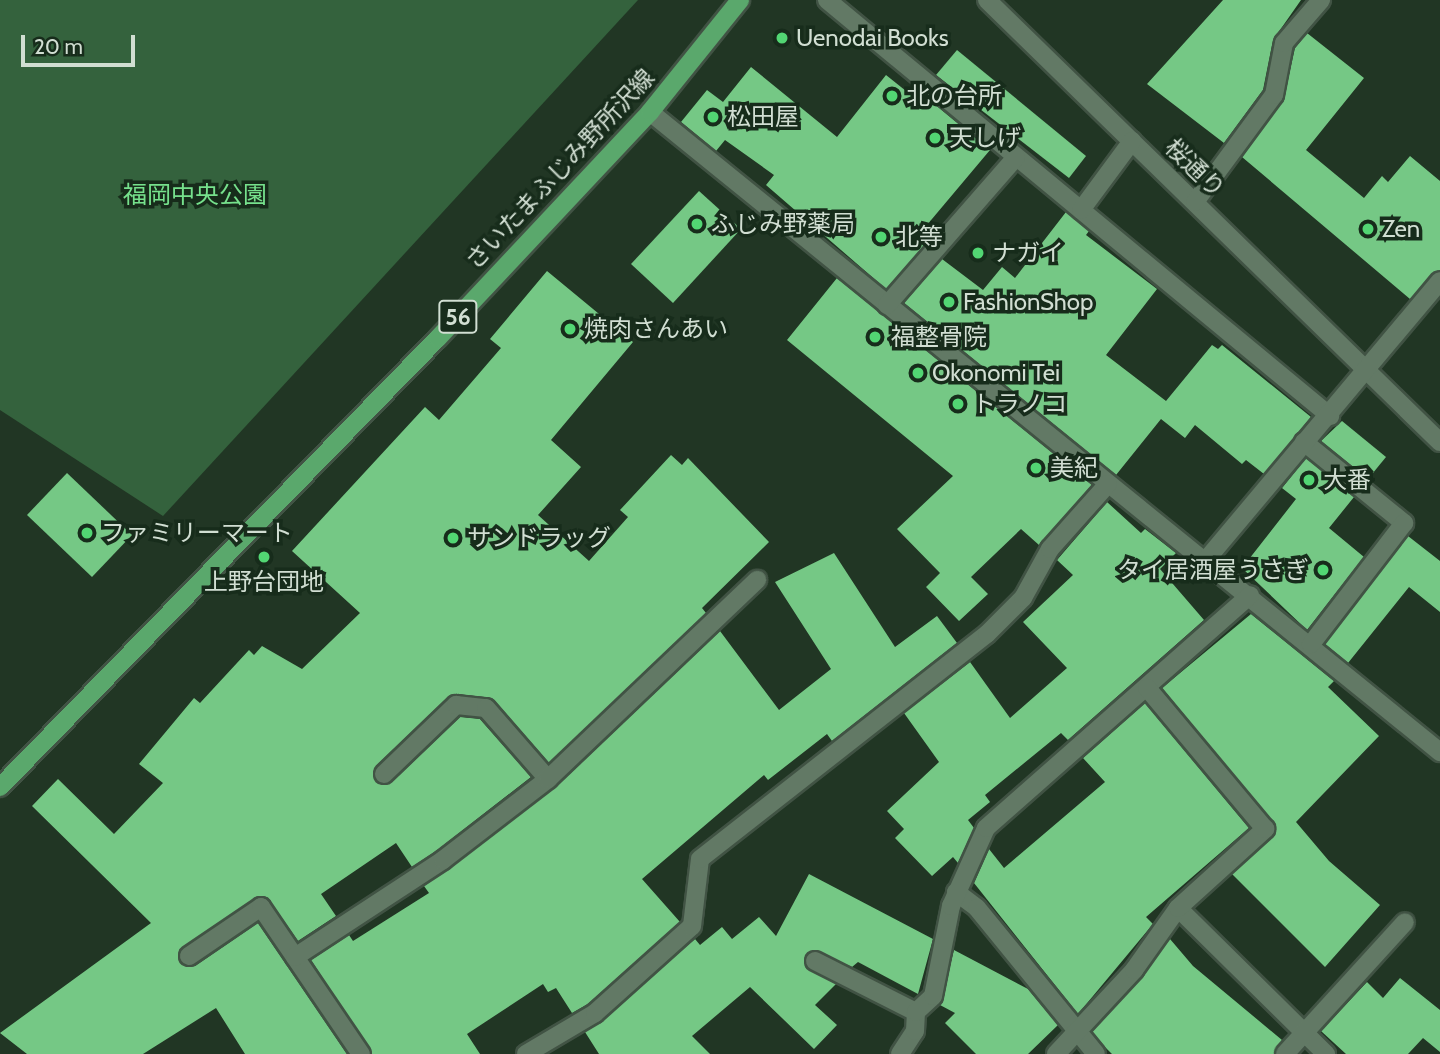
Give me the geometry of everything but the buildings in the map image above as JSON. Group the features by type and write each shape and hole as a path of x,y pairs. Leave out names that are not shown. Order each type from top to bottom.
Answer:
{"main road":[{"name":"さいたまふじみ野所沢線","path":"0,787 344,437 650,112 740,0"}],"street":[{"path":"827,0 1330,416"},
{"name":"桜通り","path":"987,0 1440,442"},
{"path":"1195,202 1274,95 1284,43 1321,0"},
{"path":"650,112 1108,484 1311,643 1440,752"},
{"path":"1081,210 1132,141"},
{"path":"887,304 1016,156"},
{"path":"1206,560 1304,442 1369,371 1440,281"},
{"path":"1304,442 1404,523 1311,643"},
{"path":"526,1054 595,1013 692,926 700,859 987,634 1023,598 1050,549 1108,484"},
{"path":"295,957 443,860 548,779 757,580"},
{"path":"900,1054 915,1031 916,1012 933,996 956,892 986,828 1250,595"},
{"path":"1056,1054 1079,1034 1134,970 1178,908 1265,829 1147,688"},
{"path":"384,774 456,705 486,708 548,779"},
{"path":"956,892 977,908 1096,1054"},
{"path":"189,956 261,907 361,1054"},
{"path":"1178,908 1302,1035 1326,1054"},
{"path":"1285,1054 1405,922"},
{"path":"815,961 916,1012"}],"green space":[{"name":"福岡中央公園","path":"0,0 638,0 163,516 0,410"}],"place":[{"name":"Uenodai Books","path":"782,38"},
{"name":"北の台所","path":"892,96"},
{"name":"松田屋","path":"713,117"},
{"name":"天しげ","path":"935,138"},
{"name":"ふじみ野薬局","path":"697,224"},
{"name":"Zen","path":"1368,229"},
{"name":"北等","path":"881,237"},
{"name":"ナガイ","path":"978,253"},
{"name":"FashionShop","path":"949,302"},
{"name":"焼肉さんあい","path":"570,329"},
{"name":"福整骨院","path":"875,337"},
{"name":"Okonomi Tei","path":"918,373"},
{"name":"トラノコ","path":"958,404"},
{"name":"美紀","path":"1036,468"},
{"name":"大番","path":"1309,480"},
{"name":"ファミリーマート","path":"87,533"},
{"name":"サンドラッグ","path":"453,538"},
{"name":"上野台団地","path":"264,557"},
{"name":"タイ居酒屋うさぎ","path":"1323,570"}]}
